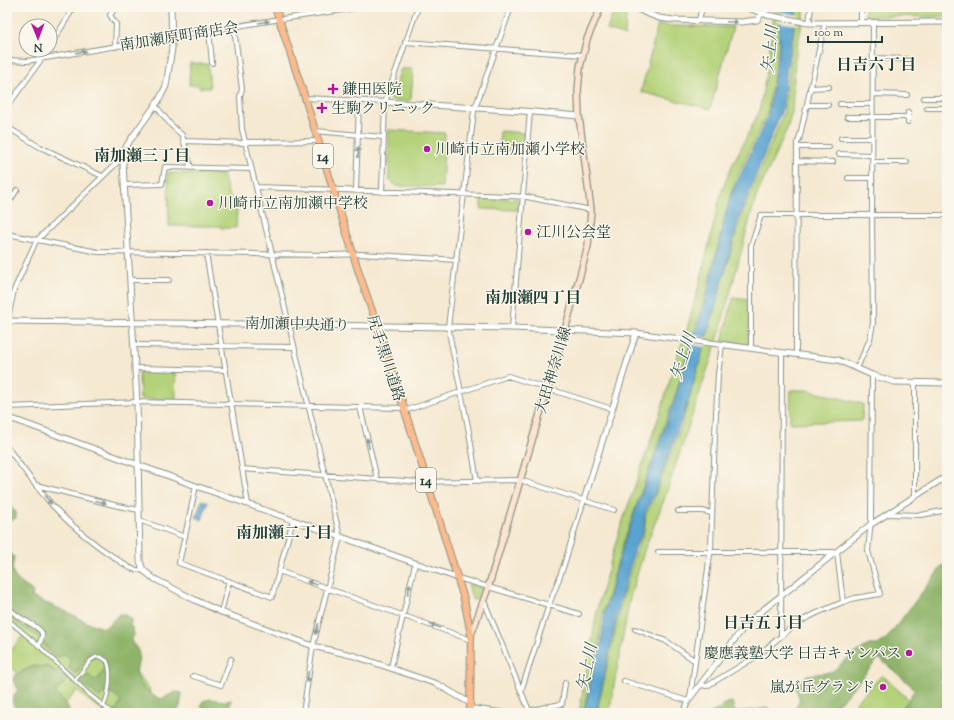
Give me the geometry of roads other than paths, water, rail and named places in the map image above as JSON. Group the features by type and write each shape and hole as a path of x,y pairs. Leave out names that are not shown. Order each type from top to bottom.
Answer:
{"main road":[{"name":"尻手黒川道路","path":"275,7 316,131 376,326 388,357 403,409 464,599 471,637 470,708"},
{"name":"大田神奈川線","path":"471,637 488,588 565,330 588,246 591,210 579,116 578,91 580,67 587,40 601,7"}],"street":[{"path":"58,33 74,7"},
{"path":"115,47 116,24 110,15 116,7"},
{"path":"171,7 173,37 167,82 155,105 131,139 124,156 136,368 140,561 143,570 153,578 221,612 313,646 355,656 437,684 470,708 507,713"},
{"name":"南加瀬原町商店会","path":"58,56 362,7"},
{"path":"382,192 385,102 418,7"},
{"path":"477,481 448,327 475,107 511,7"},
{"path":"634,7 660,18 674,20 742,22 757,20 765,14 766,7"},
{"path":"699,20 702,7"},
{"path":"746,7 765,14 808,23 947,22"},
{"path":"808,23 811,7"},
{"path":"861,7 861,23"},
{"path":"796,354 797,143 808,105 810,88 825,23"},
{"path":"856,368 870,339 873,323 873,23"},
{"path":"234,28 242,89 240,96 242,123 246,143 271,253 340,537 313,646 303,713"},
{"path":"209,31 212,63"},
{"path":"405,42 583,55"},
{"path":"7,107 42,58"},
{"name":"南加瀬原町商店会","path":"7,60 27,61 42,58"},
{"path":"873,58 906,59"},
{"path":"810,88 829,87"},
{"path":"873,94 907,95"},
{"path":"305,98 475,107 579,116"},
{"path":"924,98 947,98"},
{"path":"356,190 359,101"},
{"path":"840,104 872,104"},
{"path":"155,105 171,125 182,135 185,141 191,168"},
{"path":"808,105 828,105"},
{"path":"927,108 947,108"},
{"path":"512,328 530,111"},
{"path":"847,117 908,117"},
{"path":"7,127 38,146 102,176"},
{"path":"316,131 383,137"},
{"path":"841,138 872,138"},
{"path":"185,141 246,143 319,141"},
{"path":"797,147 829,147"},
{"path":"839,154 872,155"},
{"path":"7,322 14,290 36,241 124,156"},
{"path":"797,161 833,162"},
{"path":"872,162 901,164 907,162"},
{"path":"125,185 162,184 165,167 252,169"},
{"path":"848,178 872,178"},
{"path":"256,187 522,197 591,210"},
{"path":"7,205 17,190"},
{"path":"751,348 751,246 761,215 947,215"},
{"path":"7,234 36,241 98,252 129,251 361,254 457,260"},
{"path":"206,253 248,504"},
{"path":"130,280 169,280"},
{"name":"南加瀬中央通り","path":"7,322 289,324 636,332 838,360 872,375 894,382 947,383"},
{"path":"521,691 549,605 563,568 636,332"},
{"path":"689,700 711,552 720,344"},
{"path":"134,345 294,347"},
{"path":"781,636 782,353"},
{"path":"136,368 226,370"},
{"path":"700,685 707,686 757,656 797,623 843,602 855,598 880,594 868,551 871,520 872,375"},
{"path":"7,407 137,402 403,409 508,376 612,410"},
{"path":"915,383 915,496"},
{"path":"360,407 377,479"},
{"path":"7,417 415,564 488,588 579,614"},
{"path":"7,447 59,512 83,534 107,553 128,566 137,571 143,570"},
{"path":"242,469 426,482 520,480 614,510"},
{"path":"683,713 689,700 748,622 870,525 947,476"},
{"path":"36,485 139,510"},
{"path":"196,486 179,563 272,597 293,520"},
{"path":"888,514 921,515 947,510"},
{"path":"678,511 702,511 712,513"},
{"path":"139,520 184,537"},
{"path":"658,552 837,552"},
{"path":"837,552 843,602"},
{"path":"391,668 415,564"},
{"path":"279,571 403,615 471,637"},
{"path":"221,612 228,581"},
{"path":"484,601 530,712"},
{"path":"7,604 16,615 39,629 42,633 39,646"},
{"path":"7,619 39,646 112,713"},
{"path":"635,629 666,641 694,660"},
{"path":"75,680 93,659 101,657 107,661 109,666 108,691 104,705"},
{"path":"193,676 221,685 231,659"},
{"path":"624,681 689,700"},
{"path":"517,713 530,712 547,706 562,704 565,683"}],"water":[{"name":"矢上川","path":"782,7 797,7 787,67 783,107 739,218 717,302 688,402 654,495 645,513 644,529 635,548 620,602 596,713 584,713 593,671 601,645 605,610 624,543 676,396 697,328 708,291 730,197 768,116 779,50 779,30"},
{"path":"202,500 208,502 202,520 196,517"}],"place":[{"name":"鎌田医院","path":"333,89"},
{"name":"生駒クリニック","path":"322,108"},
{"name":"川崎市立南加瀬小学校","path":"427,149"},
{"name":"川崎市立南加瀬中学校","path":"210,203"},
{"name":"江川公会堂","path":"528,232"},
{"name":"慶應義塾大学 日吉キャンパス","path":"909,653"},
{"name":"嵐が丘グランド","path":"883,687"}],"district":[{"name":"日吉六丁目","path":"876,64"},
{"name":"南加瀬三丁目","path":"142,155"},
{"name":"南加瀬四丁目","path":"533,297"},
{"name":"南加瀬二丁目","path":"284,532"},
{"name":"日吉五丁目","path":"763,622"}]}
